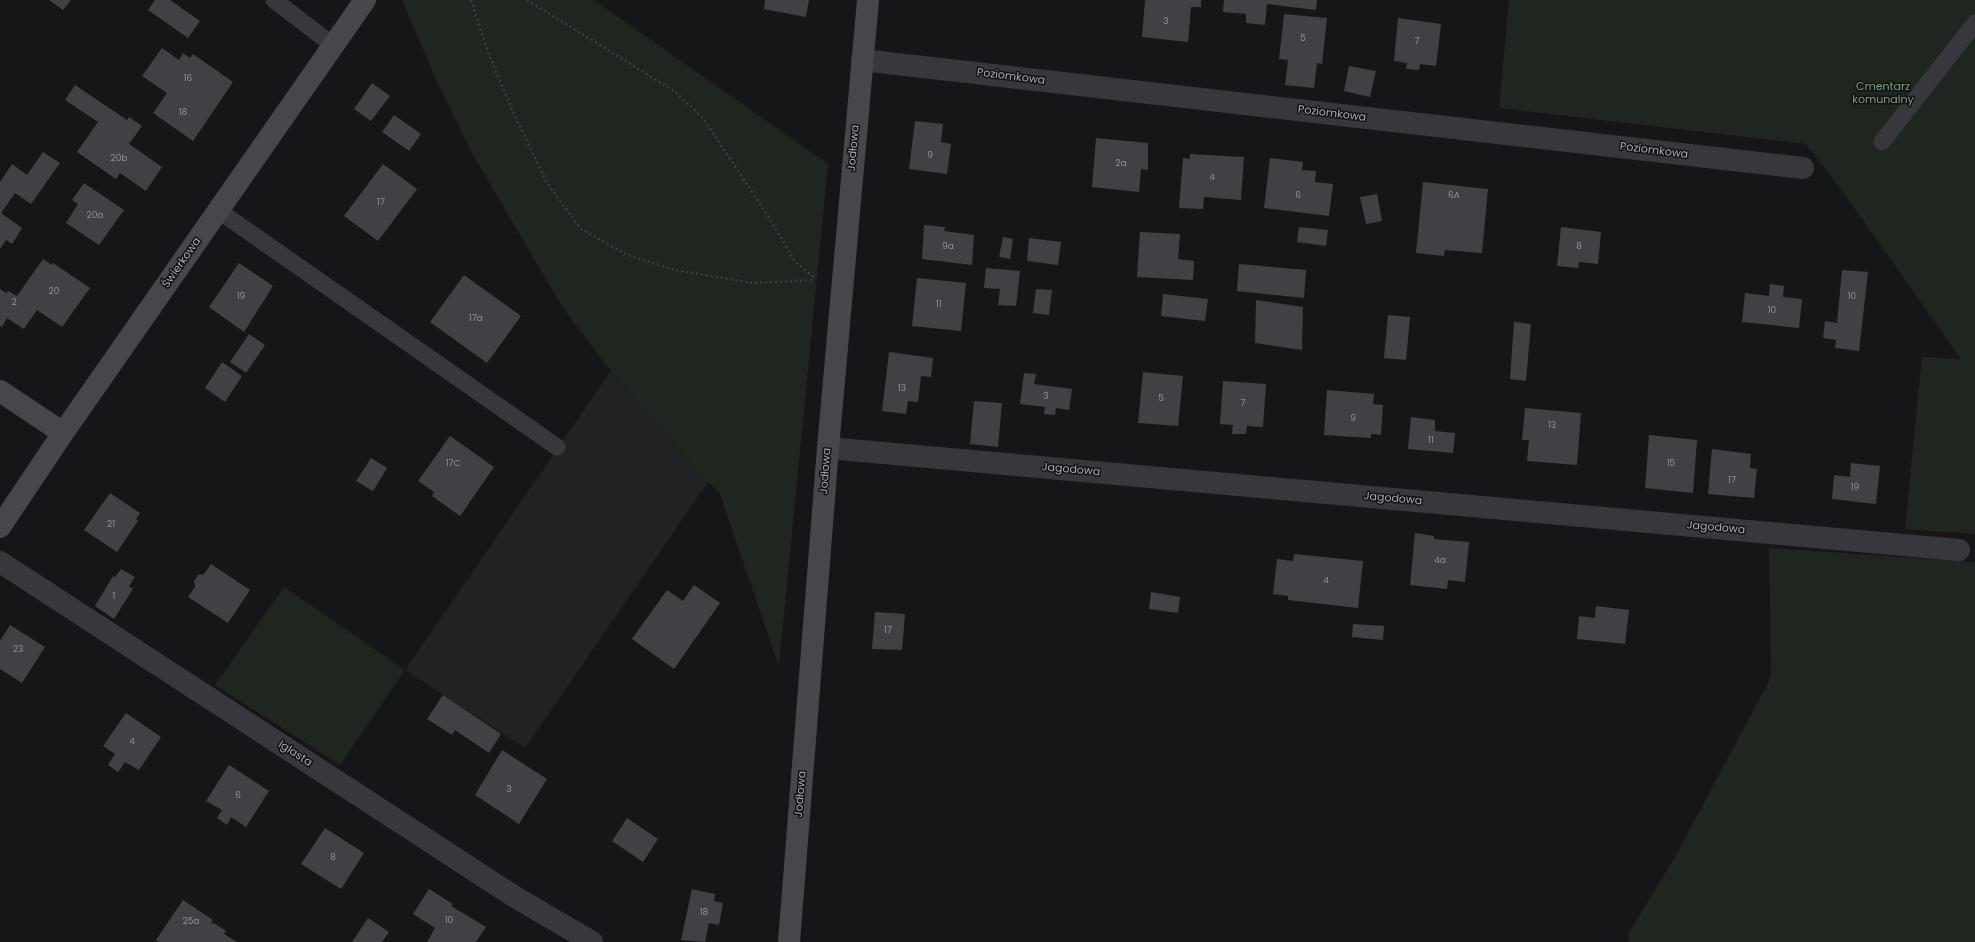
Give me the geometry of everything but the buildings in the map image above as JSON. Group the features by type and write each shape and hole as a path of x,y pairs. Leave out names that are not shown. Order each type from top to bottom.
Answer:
{"street":[{"name":"Świerkowa","path":"0,527 63,433 365,0"},
{"name":"Jodłowa","path":"789,942 828,448 868,0"},
{"name":"Poziomkowa","path":"862,60 1803,168"},
{"path":"0,391 63,433"},
{"name":"Jagodowa","path":"828,448 1959,550"},
{"name":"Iglasta","path":"0,562 515,897 592,942"}],"lane":[{"path":"274,0 334,46"},
{"path":"1882,142 1975,22"},
{"path":"219,210 557,447"}],"path":[{"path":"471,0 489,55 514,114 547,183 580,228 627,255 675,270 752,283 816,280 795,262 770,219 704,118 674,91 527,0"}],"shaded area":[{"path":"611,371 708,482 525,748 405,670"}],"green space":[{"path":"402,0 594,0 828,164 779,666 719,492 708,482 611,371 563,308 473,155 437,82"},
{"name":"Cmentarz komunalny","path":"1509,0 1975,0 1975,534 1905,529 1922,357 1961,359 1843,192 1806,144 1499,108"},
{"path":"1769,548 1975,562 1975,942 1629,942 1628,934 1674,859 1771,677"},
{"path":"284,587 405,670 340,765 215,685"}]}
